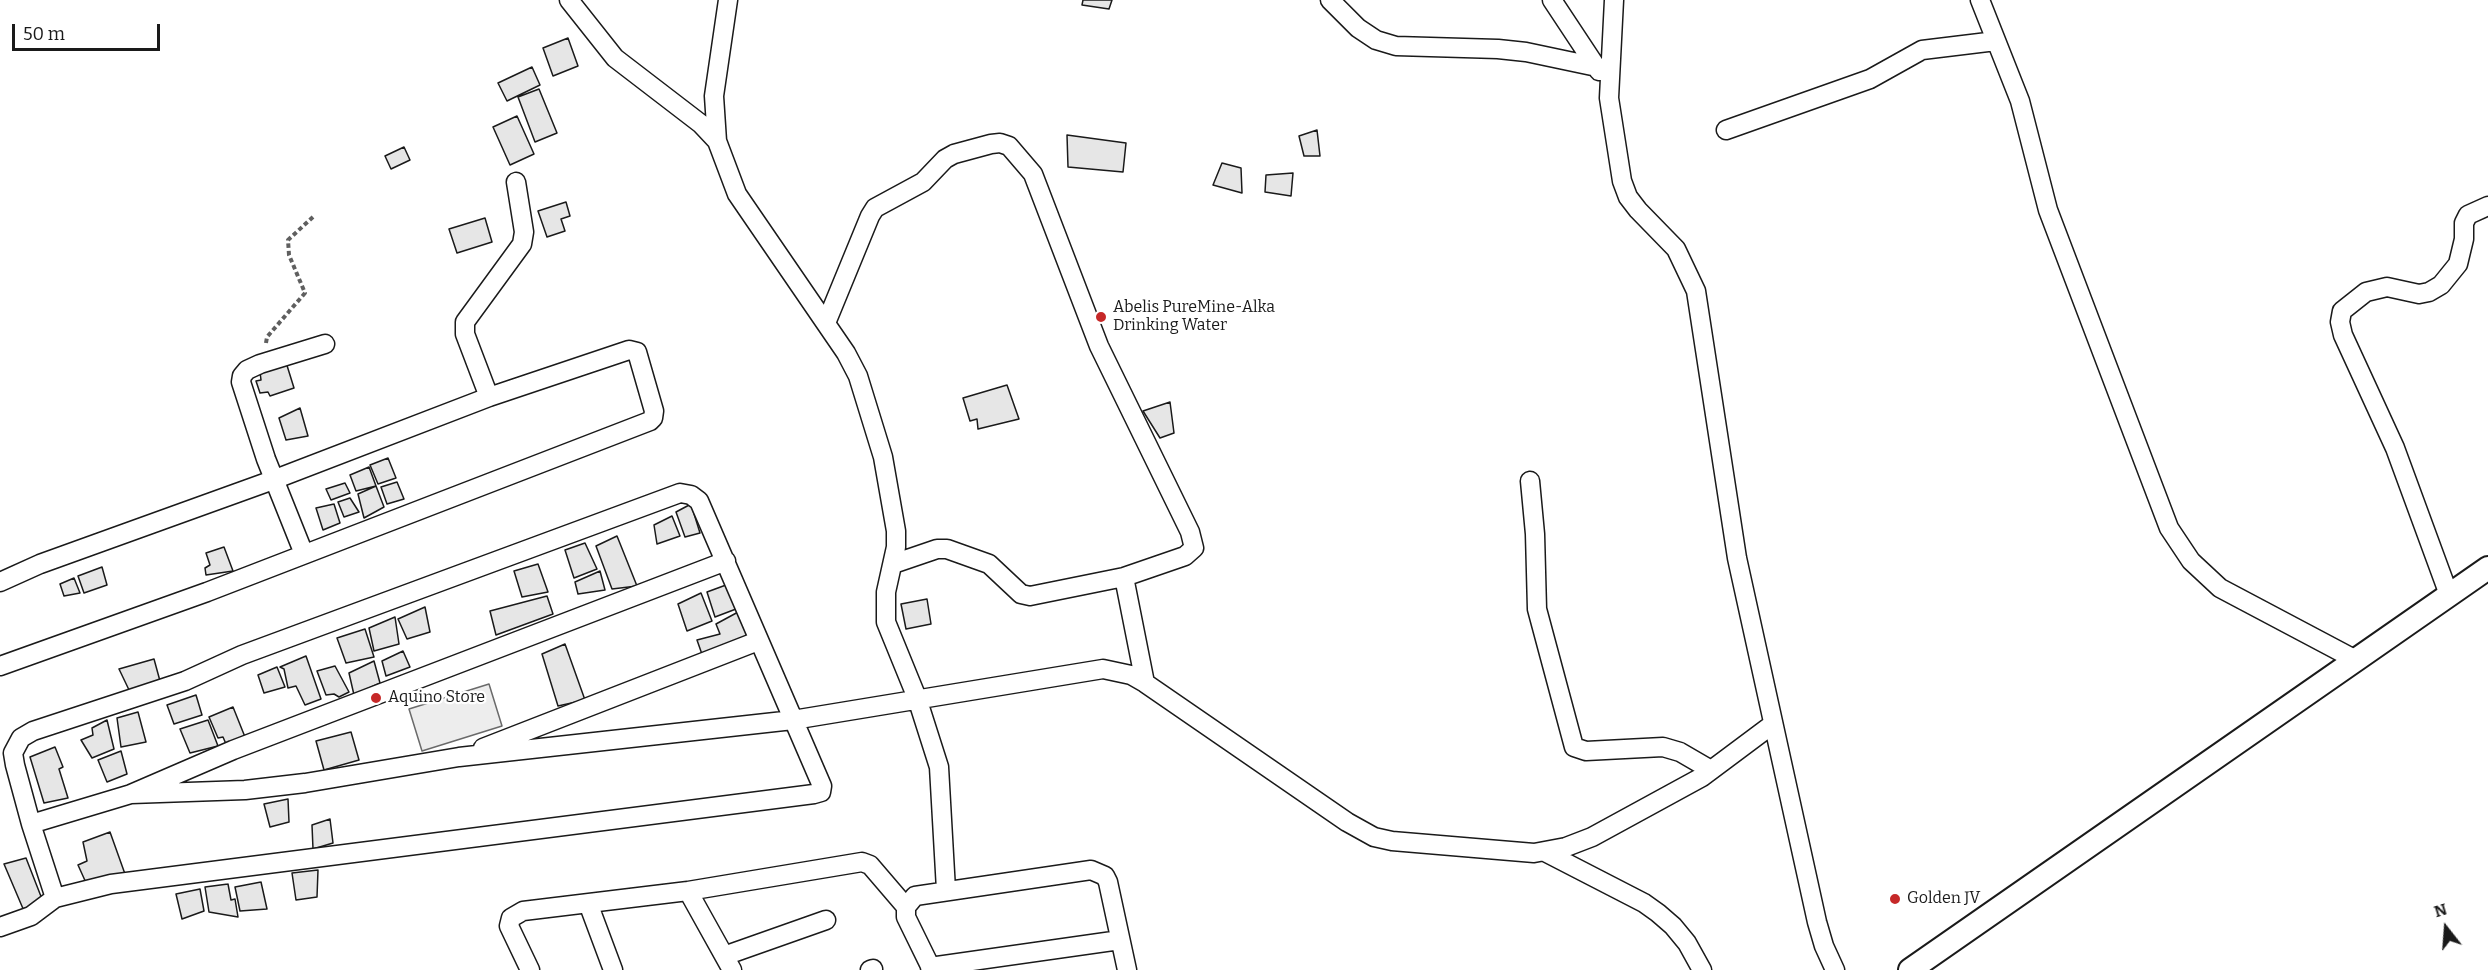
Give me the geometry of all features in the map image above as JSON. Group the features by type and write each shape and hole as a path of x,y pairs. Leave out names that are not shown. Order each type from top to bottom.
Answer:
{"street":[{"path":"569,0 615,58 701,124 717,141"},
{"path":"728,0 714,96 717,141 737,194 826,323 858,376 868,404 889,488 896,531 893,564 886,592 886,622 917,698 939,767 946,890"},
{"path":"1330,0 1358,28 1376,40 1396,46 1498,49 1597,67"},
{"path":"1552,0 1609,84"},
{"path":"1614,0 1609,84 1622,181 1628,196 1676,249 1696,291 1737,558 1817,922 1824,946 1835,970"},
{"path":"1980,0 2020,101 2048,210 2169,528 2191,561 2220,588 2356,660"},
{"path":"1726,130 1870,79 1922,50 1996,41"},
{"path":"826,323 875,208 923,182 945,159 954,154 991,144 1000,143 1009,146 1033,174 1100,346 1193,539 1194,548 1185,556 1124,577 1030,596 1021,594 988,564 947,549 938,549 893,564"},
{"path":"489,397 465,334 465,322 522,244 524,232 516,182"},
{"path":"2449,595 2395,448 2343,336 2340,322 2342,311 2349,303 2366,292 2387,287 2419,294 2429,292 2441,285 2457,264 2464,238 2464,223 2468,215 2488,206"},
{"path":"304,554 273,480 241,382 244,372 260,364 325,344"},
{"path":"0,582 40,564 273,480 489,397 633,350 637,352 655,415 646,423 207,592 0,666"},
{"path":"1530,481 1535,534 1537,609 1574,747 1586,751 1663,747 1680,752 1711,771"},
{"path":"0,927 31,916 55,898 102,886 818,794 822,789 822,783 699,501 691,495 676,494 242,655 185,681 33,731 21,738 13,753 31,824 55,898"},
{"path":"31,824 131,794 233,750 726,561"},
{"path":"1910,970 2488,568"},
{"path":"1124,577 1145,683"},
{"path":"459,757 759,641"},
{"path":"131,794 273,787 459,757 794,720 1092,670 1116,671 1145,683 1347,822 1374,837 1401,842 1545,852 1592,837 1711,771 1773,724"},
{"path":"1545,852 1644,903 1658,913 1687,943 1702,970"},
{"path":"530,970 509,926 511,918 523,911 688,891 862,862 870,866 906,907"},
{"path":"1120,940 931,968 906,917 906,907 915,896 1091,870 1105,876 1108,882 1127,970"},
{"path":"688,891 728,963 826,920"},
{"path":"588,903 614,970"}],"path":[{"path":"260,364 267,337 305,293 289,255 288,240 314,216"}],"shaded area":[{"path":"489,684 502,726 422,751 409,709"}],"building":[{"path":"1083,0 1112,0 1109,9 1082,5"},
{"path":"568,38 578,66 553,76 543,48"},
{"path":"532,67 540,85 507,101 498,83"},
{"path":"539,89 557,133 535,142 518,97"},
{"path":"517,116 534,154 510,165 493,127"},
{"path":"1317,130 1320,156 1304,156 1299,136"},
{"path":"1067,135 1126,143 1123,172 1068,167"},
{"path":"404,147 410,160 391,169 385,156"},
{"path":"1222,163 1241,168 1242,193 1213,185"},
{"path":"1293,173 1291,196 1265,192 1266,175"},
{"path":"566,202 570,216 561,219 565,231 547,237 538,211"},
{"path":"485,218 492,242 457,253 449,229"},
{"path":"285,359 294,388 270,396 268,392 260,393 256,381 261,380 260,372"},
{"path":"1007,385 1019,419 978,429 977,419 970,421 963,398"},
{"path":"1170,402 1174,433 1160,438 1143,411"},
{"path":"300,408 308,436 286,440 279,418"},
{"path":"388,458 396,478 378,484 370,465"},
{"path":"369,467 376,486 356,491 350,475"},
{"path":"397,482 404,499 387,504 381,487"},
{"path":"345,483 350,493 331,500 326,489"},
{"path":"376,486 384,507 364,518 358,494"},
{"path":"350,498 359,512 344,517 338,502"},
{"path":"334,504 340,523 323,530 316,508"},
{"path":"691,504 700,533 685,537 676,512"},
{"path":"672,516 680,536 657,544 654,525"},
{"path":"617,536 637,586 612,589 596,546"},
{"path":"585,543 597,569 574,578 565,550"},
{"path":"224,547 233,571 206,575 205,568 210,565 206,553"},
{"path":"538,564 548,592 522,597 514,571"},
{"path":"102,567 107,585 84,593 78,576"},
{"path":"600,571 605,590 578,594 575,582"},
{"path":"74,578 80,593 64,596 60,584"},
{"path":"726,585 736,609 715,617 707,592"},
{"path":"701,593 712,621 687,631 678,604"},
{"path":"547,596 553,614 496,635 490,611"},
{"path":"927,599 931,624 906,629 901,604"},
{"path":"425,607 430,632 407,639 398,619"},
{"path":"740,611 750,639 704,660 697,640 720,634 716,624"},
{"path":"395,617 399,644 374,651 369,628"},
{"path":"365,629 374,657 346,663 337,638"},
{"path":"565,644 585,700 558,706 542,654"},
{"path":"403,651 410,667 386,676 382,661"},
{"path":"306,656 321,699 305,705 296,686 288,688 284,669 280,667"},
{"path":"154,659 160,681 130,692 119,669"},
{"path":"374,661 380,683 354,695 349,673"},
{"path":"335,666 349,692 339,697 334,694 326,695 317,671"},
{"path":"277,667 285,687 264,693 258,675"},
{"path":"196,695 202,715 174,724 167,705"},
{"path":"233,707 245,737 226,744 223,737 218,738 209,717"},
{"path":"138,712 146,742 121,747 117,718"},
{"path":"107,720 114,749 92,758 81,740 93,735 92,728"},
{"path":"208,720 218,746 190,753 180,729"},
{"path":"351,732 359,760 324,770 316,741"},
{"path":"55,747 63,767 59,769 68,798 44,803 30,757"},
{"path":"121,751 127,774 107,782 98,760"},
{"path":"288,799 289,822 270,827 264,804"},
{"path":"330,819 333,843 313,849 312,825"},
{"path":"110,832 125,874 87,885 78,865 87,861 83,842"},
{"path":"26,858 42,899 24,911 4,864"},
{"path":"318,870 317,897 296,900 292,873"},
{"path":"261,882 267,909 240,911 235,887"},
{"path":"228,884 231,900 235,899 238,917 209,912 205,887"},
{"path":"200,889 204,911 182,919 176,894"}],"place":[{"name":"Abelis PureMine-Alka Drinking Water","path":"1101,317"},
{"name":"Aquino Store","path":"376,698"},
{"name":"Golden JV","path":"1895,899"}]}
